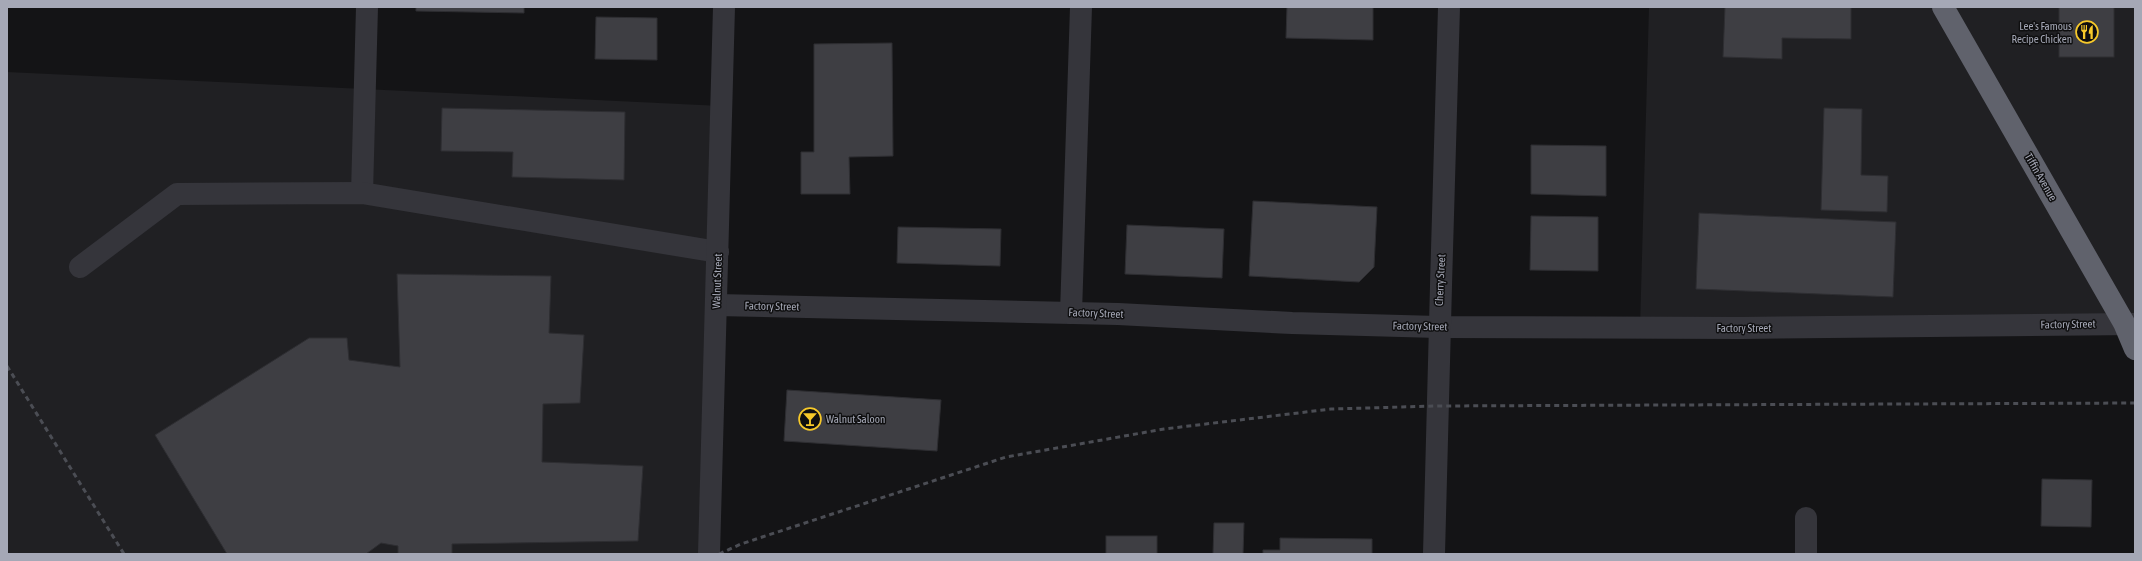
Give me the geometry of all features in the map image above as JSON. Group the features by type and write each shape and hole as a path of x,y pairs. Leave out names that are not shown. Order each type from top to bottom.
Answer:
{"highway":[{"name":"Tiffin Avenue","path":"1943,7 2130,324 2135,349"}],"street":[{"path":"362,193 367,7"},
{"name":"Walnut Street","path":"709,554 724,7"},
{"path":"1071,313 1081,7"},
{"name":"Cherry Street","path":"1434,554 1438,327 1444,207 1449,7"},
{"path":"80,267 177,194 362,193 718,252"},
{"name":"Factory Street","path":"716,305 1071,313 1292,323 1438,327 1741,328 2130,324"},
{"path":"1806,518 1806,554"}],"shaded area":[{"path":"1649,7 2135,7 2135,349 2124,323 1640,328"},
{"path":"7,72 721,106 709,554 7,554"}],"building":[{"path":"416,7 524,7 524,13 416,11"},
{"path":"1287,7 1373,7 1373,40 1286,38"},
{"path":"1725,7 1851,7 1851,39 1782,38 1782,59 1723,57"},
{"name":"Lee's Famous Recipe Chicken","path":"2059,7 2114,7 2114,57 2059,57"},
{"path":"596,17 657,18 657,60 595,59"},
{"path":"892,43 893,156 849,157 850,194 801,194 801,152 814,152 814,44"},
{"path":"442,108 625,112 624,180 512,177 513,152 441,151"},
{"path":"1824,108 1862,109 1861,175 1888,176 1887,212 1821,210"},
{"path":"1531,145 1606,146 1606,196 1531,194"},
{"path":"1253,201 1377,207 1374,267 1359,282 1249,276"},
{"path":"1699,213 1896,222 1893,297 1696,289"},
{"path":"1531,216 1598,217 1598,271 1530,270"},
{"path":"1127,225 1224,229 1222,278 1125,274"},
{"path":"898,227 1001,229 1000,266 897,263"},
{"path":"397,274 551,276 549,333 584,335 580,403 543,404 542,462 643,466 638,541 452,544 452,554 398,554 398,546 381,543 366,554 227,554 155,435 309,338 347,338 349,360 400,367"},
{"path":"787,390 941,400 937,451 784,441"},
{"path":"2042,479 2092,480 2091,527 2041,526"},
{"path":"1214,523 1244,523 1243,554 1213,554"},
{"path":"1106,536 1157,536 1157,554 1106,554"},
{"path":"1280,538 1372,539 1372,554 1263,554 1263,550 1280,550"}],"railway":[{"path":"7,366 124,554"},
{"path":"719,554 741,544 1006,457 1164,429 1331,409 1437,406 2135,403"}],"place":[{"name":"Lee's Famous Recipe Chicken","path":"2087,32"},
{"name":"Walnut Saloon","path":"810,419"}]}
